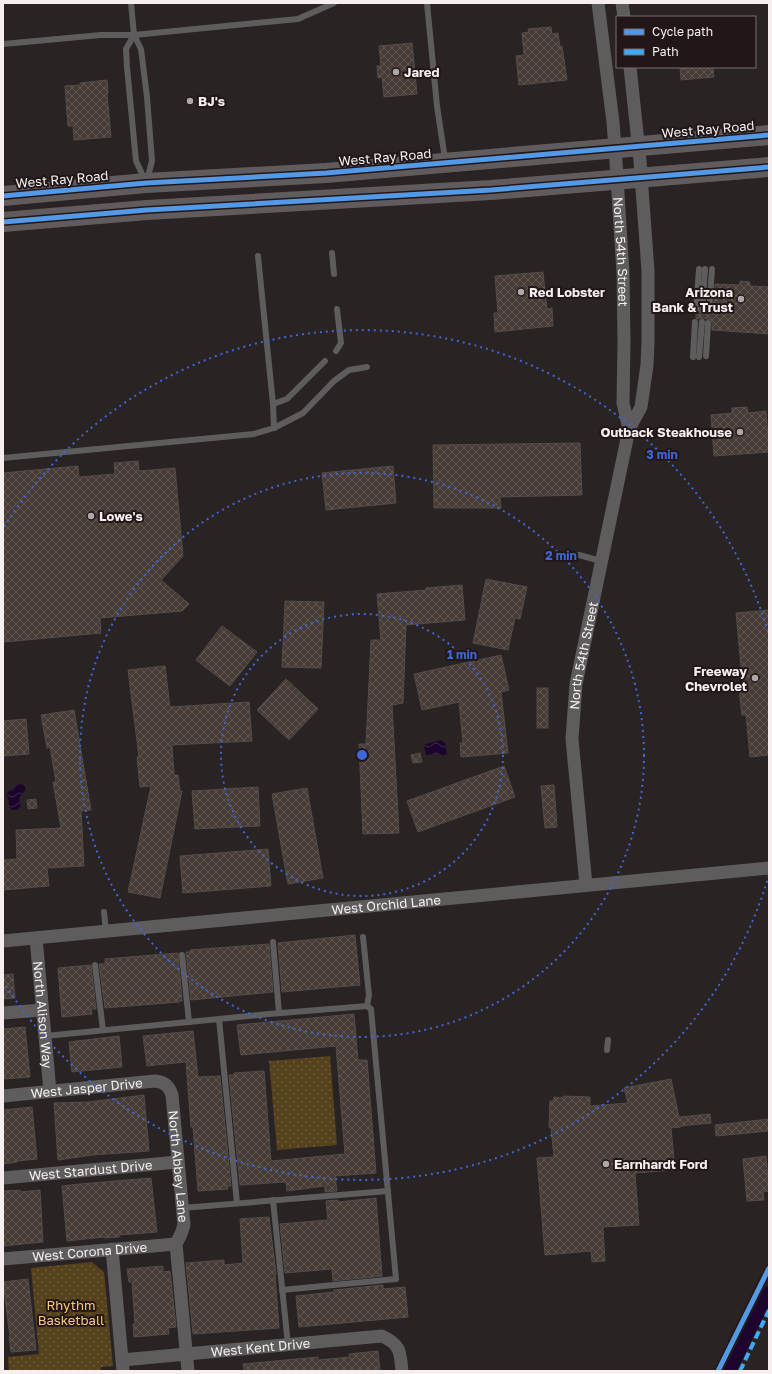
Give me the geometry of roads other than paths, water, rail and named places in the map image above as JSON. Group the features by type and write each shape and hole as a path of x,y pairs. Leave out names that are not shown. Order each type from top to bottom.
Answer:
{"main road":[{"name":"West Ray Road","path":"3,196 146,183 326,173 769,135"},
{"path":"3,222 148,210 491,190 769,167"}],"street":[{"name":"North 54th Street","path":"598,3 617,179 623,273 623,403 628,429"},
{"path":"622,3 624,16"},
{"name":"North 54th Street","path":"586,885 572,739 576,684 628,429 641,407 647,365 648,271 641,177 630,68"},
{"name":"West Orchid Lane","path":"3,941 769,868"},
{"name":"North Alison Way","path":"36,938 50,1091"},
{"path":"3,1013 42,1010"},
{"name":"West Jasper Drive","path":"3,1096 155,1081 162,1082 170,1087"},
{"name":"North Abbey Lane","path":"170,1087 184,1225 176,1244"},
{"name":"West Stardust Drive","path":"3,1178 178,1162"},
{"path":"176,1244 188,1371"},
{"name":"West Corona Drive","path":"3,1259 176,1244"},
{"path":"112,1249 123,1366"},
{"name":"West Kent Drive","path":"123,1366 186,1354 382,1336 391,1340 396,1345 400,1355 402,1371"}],"lane":[{"path":"131,3 134,35 141,49 152,161 146,183"},
{"path":"3,44 101,35 134,35 298,18 334,3"},
{"path":"427,3 437,106 445,163"},
{"path":"134,35 126,49 127,67 136,161 146,183"},
{"path":"332,254 334,274"},
{"path":"258,256 273,404 274,428"},
{"path":"702,311 705,269"},
{"path":"336,351 341,343 337,309"},
{"path":"696,357 702,322 706,356"},
{"path":"273,404 287,399 325,361"},
{"path":"3,458 254,434 274,428 304,413 334,381 348,370 367,367"},
{"path":"579,555 601,561"},
{"path":"104,912 106,931"},
{"path":"363,937 369,995 367,1006"},
{"path":"273,942 279,1013"},
{"path":"182,955 189,1022"},
{"path":"96,965 103,1030"},
{"path":"45,1036 279,1013 367,1006 371,1009 396,1279 282,1290"},
{"path":"220,1019 237,1203"},
{"path":"607,1050 608,1040"},
{"path":"182,1208 388,1191"},
{"path":"273,1200 288,1345"}],"water":[{"path":"441,740 445,743 447,754 439,756 438,753 426,755 424,746 426,744"},
{"path":"22,784 25,791 19,798 21,806 17,810 12,810 9,807 9,801 6,794 13,790 17,785"}],"waterway":[{"path":"730,1371 769,1292"}],"place":[{"name":"Jared","path":"396,72"},
{"name":"BJ's","path":"190,101"},
{"name":"Red Lobster","path":"521,292"},
{"name":"Arizona Bank & Trust","path":"741,299"},
{"name":"Outback Steakhouse","path":"740,432"},
{"name":"Lowe's","path":"91,516"},
{"name":"Freeway Chevrolet","path":"755,678"},
{"name":"Earnhardt Ford","path":"606,1164"}],"park label":[{"name":"Rhythm Basketball","path":"71,1312"}]}
